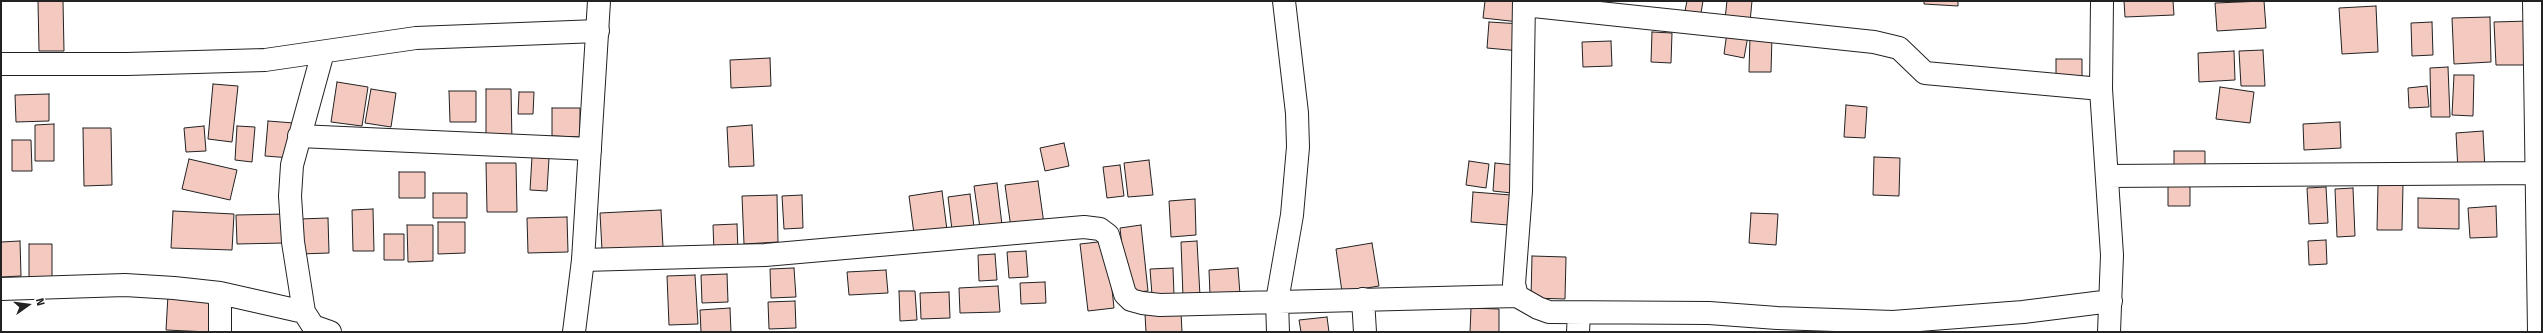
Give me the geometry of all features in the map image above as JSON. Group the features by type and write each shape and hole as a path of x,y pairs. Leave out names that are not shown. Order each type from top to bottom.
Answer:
{"street":[{"path":"574,332 583,260 599,1"},
{"path":"1278,332 1277,301 1292,215 1298,147 1298,113 1284,1"},
{"path":"2102,1 2101,89 2112,255 2109,332"},
{"path":"2534,1 2540,320"},
{"path":"1517,296 1514,284 1521,191 1524,3 1874,42 1899,48 1925,73 2101,89"},
{"path":"1,64 127,64 265,60 416,38 598,31"},
{"path":"323,52 292,165 290,196 292,242 304,312 313,326 330,332"},
{"path":"299,136 590,149"},
{"path":"2107,176 2538,173"},
{"path":"583,260 765,255 1084,227 1100,229 1108,235 1114,247 1121,284 1125,294 1131,300 1160,305 1517,296 1549,312 1578,322 1709,313 1776,325 1893,322 2023,312 2111,301"},
{"path":"1,289 125,285 220,292 304,312"},
{"path":"220,292 220,332"},
{"path":"1363,300 1365,332"}],"building":[{"path":"38,1 63,1 64,51 39,51"},
{"path":"1485,1 1521,1 1519,22 1483,18"},
{"path":"1687,1 1703,1 1700,19 1684,16"},
{"path":"1727,1 1752,1 1750,22 1725,19"},
{"path":"1924,1 1958,1 1958,6 1924,4"},
{"path":"2124,1 2173,1 2174,15 2125,17"},
{"path":"2264,1 2266,28 2217,31 2215,3"},
{"path":"2376,6 2378,52 2342,54 2339,8"},
{"path":"2490,17 2491,62 2454,64 2452,18"},
{"path":"2529,21 2530,65 2496,65 2494,22"},
{"path":"1489,22 1522,24 1520,51 1487,48"},
{"path":"2432,22 2433,55 2412,56 2411,23"},
{"path":"1652,32 1672,33 1671,63 1651,62"},
{"path":"1727,32 1748,36 1744,58 1724,54"},
{"path":"1750,36 1772,36 1771,72 1749,72"},
{"path":"1611,41 1612,66 1583,67 1582,42"},
{"path":"2263,50 2265,86 2241,86 2239,51"},
{"path":"2234,51 2235,80 2199,82 2198,53"},
{"path":"770,58 771,86 731,88 730,60"},
{"path":"2056,59 2082,59 2082,85 2056,85"},
{"path":"2448,67 2450,117 2431,117 2430,68"},
{"path":"2454,75 2474,75 2473,116 2452,115"},
{"path":"337,82 368,87 362,126 331,122"},
{"path":"213,84 238,86 232,142 208,139"},
{"path":"2427,86 2429,107 2409,108 2408,88"},
{"path":"2220,87 2254,92 2250,123 2216,119"},
{"path":"371,89 396,93 391,127 365,123"},
{"path":"486,89 511,89 512,143 486,143"},
{"path":"449,91 476,91 476,122 450,122"},
{"path":"519,92 534,92 533,114 518,114"},
{"path":"49,94 49,121 16,122 15,95"},
{"path":"1846,105 1867,107 1865,138 1844,137"},
{"path":"552,108 580,108 580,137 552,136"},
{"path":"268,121 294,123 291,158 265,156"},
{"path":"2340,122 2341,148 2304,150 2303,124"},
{"path":"54,124 54,161 35,161 35,125"},
{"path":"752,125 754,166 729,167 727,127"},
{"path":"204,126 206,151 186,152 184,128"},
{"path":"237,126 255,127 252,162 235,160"},
{"path":"83,128 111,128 112,185 84,186"},
{"path":"2483,131 2485,170 2458,171 2456,133"},
{"path":"12,140 31,140 32,171 12,171"},
{"path":"1064,143 1069,166 1045,171 1040,148"},
{"path":"2174,151 2205,151 2205,172 2174,172"},
{"path":"532,157 549,158 547,191 530,190"},
{"path":"1874,157 1900,158 1899,196 1873,195"},
{"path":"189,159 237,170 230,200 182,189"},
{"path":"1149,160 1153,195 1128,197 1124,163"},
{"path":"1469,161 1489,164 1486,188 1466,185"},
{"path":"486,163 516,163 517,212 487,212"},
{"path":"1495,163 1514,165 1512,193 1493,191"},
{"path":"1120,165 1124,196 1107,198 1103,167"},
{"path":"399,172 425,172 425,198 399,198"},
{"path":"2168,180 2190,180 2190,206 2168,206"},
{"path":"1038,181 1044,224 1011,228 1005,185"},
{"path":"997,183 1002,225 980,228 974,186"},
{"path":"2378,185 2403,185 2402,230 2377,230"},
{"path":"2326,187 2328,223 2309,224 2307,188"},
{"path":"2353,188 2355,236 2337,237 2335,189"},
{"path":"942,191 947,230 914,234 909,196"},
{"path":"1473,192 1511,195 1508,225 1471,222"},
{"path":"433,193 467,193 467,218 433,218"},
{"path":"970,194 974,227 952,230 948,197"},
{"path":"777,195 778,242 744,244 742,196"},
{"path":"802,195 803,228 784,229 782,196"},
{"path":"2418,198 2459,199 2459,229 2418,228"},
{"path":"1195,199 1196,235 1171,237 1169,201"},
{"path":"2496,206 2497,237 2470,238 2468,208"},
{"path":"373,209 374,251 353,251 352,210"},
{"path":"661,210 663,247 602,250 600,213"},
{"path":"173,211 234,214 232,250 171,248"},
{"path":"1751,213 1778,214 1776,245 1749,243"},
{"path":"285,214 285,243 237,244 236,215"},
{"path":"567,217 568,252 528,253 527,218"},
{"path":"328,218 329,253 300,254 299,219"},
{"path":"438,222 465,222 465,253 438,254"},
{"path":"737,224 738,251 714,252 713,225"},
{"path":"407,225 433,225 433,261 408,262"},
{"path":"1141,225 1148,291 1127,293 1120,228"},
{"path":"384,234 404,234 404,260 384,260"},
{"path":"2326,240 2327,264 2309,265 2308,241"},
{"path":"20,241 21,276 1,277 1,242"},
{"path":"1107,241 1114,308 1088,311 1080,244"},
{"path":"1197,241 1200,296 1183,297 1181,242"},
{"path":"1372,243 1379,286 1342,292 1336,249"},
{"path":"29,244 52,244 52,277 29,277"},
{"path":"1026,251 1028,277 1009,278 1007,252"},
{"path":"995,254 997,280 979,281 978,255"},
{"path":"1532,256 1566,257 1565,299 1531,298"},
{"path":"794,268 796,297 771,298 770,269"},
{"path":"1173,268 1174,295 1152,295 1150,269"},
{"path":"1238,268 1240,294 1210,295 1209,270"},
{"path":"886,270 888,293 849,295 847,272"},
{"path":"727,274 728,302 702,303 701,275"},
{"path":"695,275 698,324 669,325 667,276"},
{"path":"1045,282 1046,303 1021,304 1020,283"},
{"path":"998,286 1000,312 960,313 959,288"},
{"path":"899,291 915,291 917,320 900,321"},
{"path":"949,292 950,318 921,319 920,293"},
{"path":"168,295 211,297 209,332 166,330"},
{"path":"795,301 796,328 769,329 768,302"},
{"path":"730,308 731,332 701,332 700,310"},
{"path":"1471,308 1499,309 1499,332 1470,332"},
{"path":"1181,312 1182,332 1146,332 1145,314"},
{"path":"1327,317 1329,332 1301,332 1299,320"}]}
